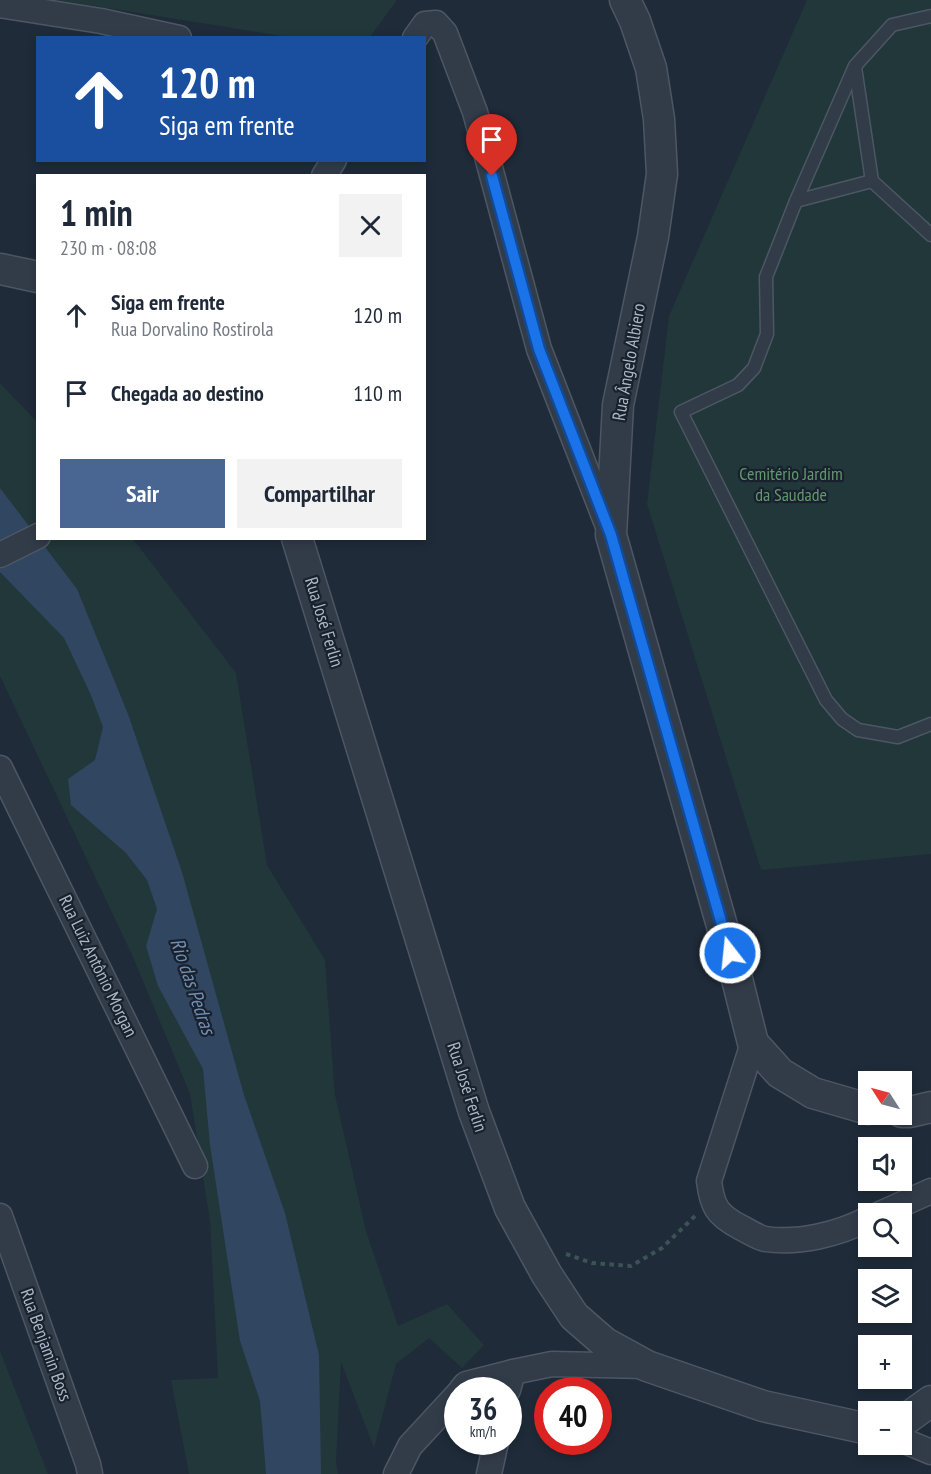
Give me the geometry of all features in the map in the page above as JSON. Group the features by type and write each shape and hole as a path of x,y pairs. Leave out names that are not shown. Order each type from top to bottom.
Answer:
{"street":[{"name":"Rua Ângelo Albiero","path":"625,0 635,21 651,68 659,119 662,174 653,237 618,405 611,535 736,975 753,1043 780,1073 813,1093 858,1106"},
{"path":"0,5 101,21 169,36"},
{"path":"416,36 424,24 436,24 445,33 475,112 539,349 611,535"},
{"path":"0,269 36,277"},
{"path":"0,555 36,537"},
{"name":"Rua José Ferlin","path":"298,540 474,1112 510,1208 547,1275 574,1316 605,1343 647,1366 763,1406 858,1427"},
{"name":"Rua Luiz Antônio Morgan","path":"0,768 195,1166"},
{"path":"753,1043 709,1180 711,1202 727,1220 764,1239 805,1239 858,1224"},
{"path":"912,1112 931,1107"},
{"path":"904,1203 931,1191"},
{"name":"Rua Benjamin Boss","path":"0,1216 90,1474"},
{"path":"521,1377 552,1364 647,1366"},
{"path":"912,1415 931,1401"},
{"path":"396,1474 410,1446 444,1409"},
{"path":"912,1444 931,1452"},
{"path":"489,1474 493,1455"}],"lane":[{"path":"931,16 892,25 855,66 796,201 766,277 767,334 754,368 738,385 681,412 826,700 842,719 858,730 898,737 931,724"},
{"path":"855,66 872,181 931,235"},
{"path":"796,201 872,181"}],"path":[{"path":"563,1253 592,1263 631,1266 662,1248 711,1202"}],"green space":[{"path":"57,0 397,0 371,36 283,36"},
{"name":"Cemitério Jardim da Saudade","path":"807,0 931,0 931,854 761,870 647,504 669,316"},
{"path":"0,383 36,421 36,540 134,540 236,673 267,865 325,960 335,1095 366,1231 398,1326 447,1304 484,1345 462,1368 429,1338 396,1364 374,1448 341,1362 336,1462 338,1474 189,1474 171,1380 218,1378 210,1221 190,1094 133,957 0,676"},
{"path":"0,1351 48,1474 0,1474"}],"water":[{"name":"Rio das Pedras","path":"0,488 36,535 36,540 40,540 77,589 128,714 182,872 244,1095 285,1213 319,1355 321,1474 266,1474 260,1401 240,1341 210,1145 203,1069 158,986 146,946 157,909 147,880 126,853 71,805 68,779 95,760 103,727 64,638 0,572"}],"route":[{"path":"492,176 539,349 611,535 730,953"}]}
